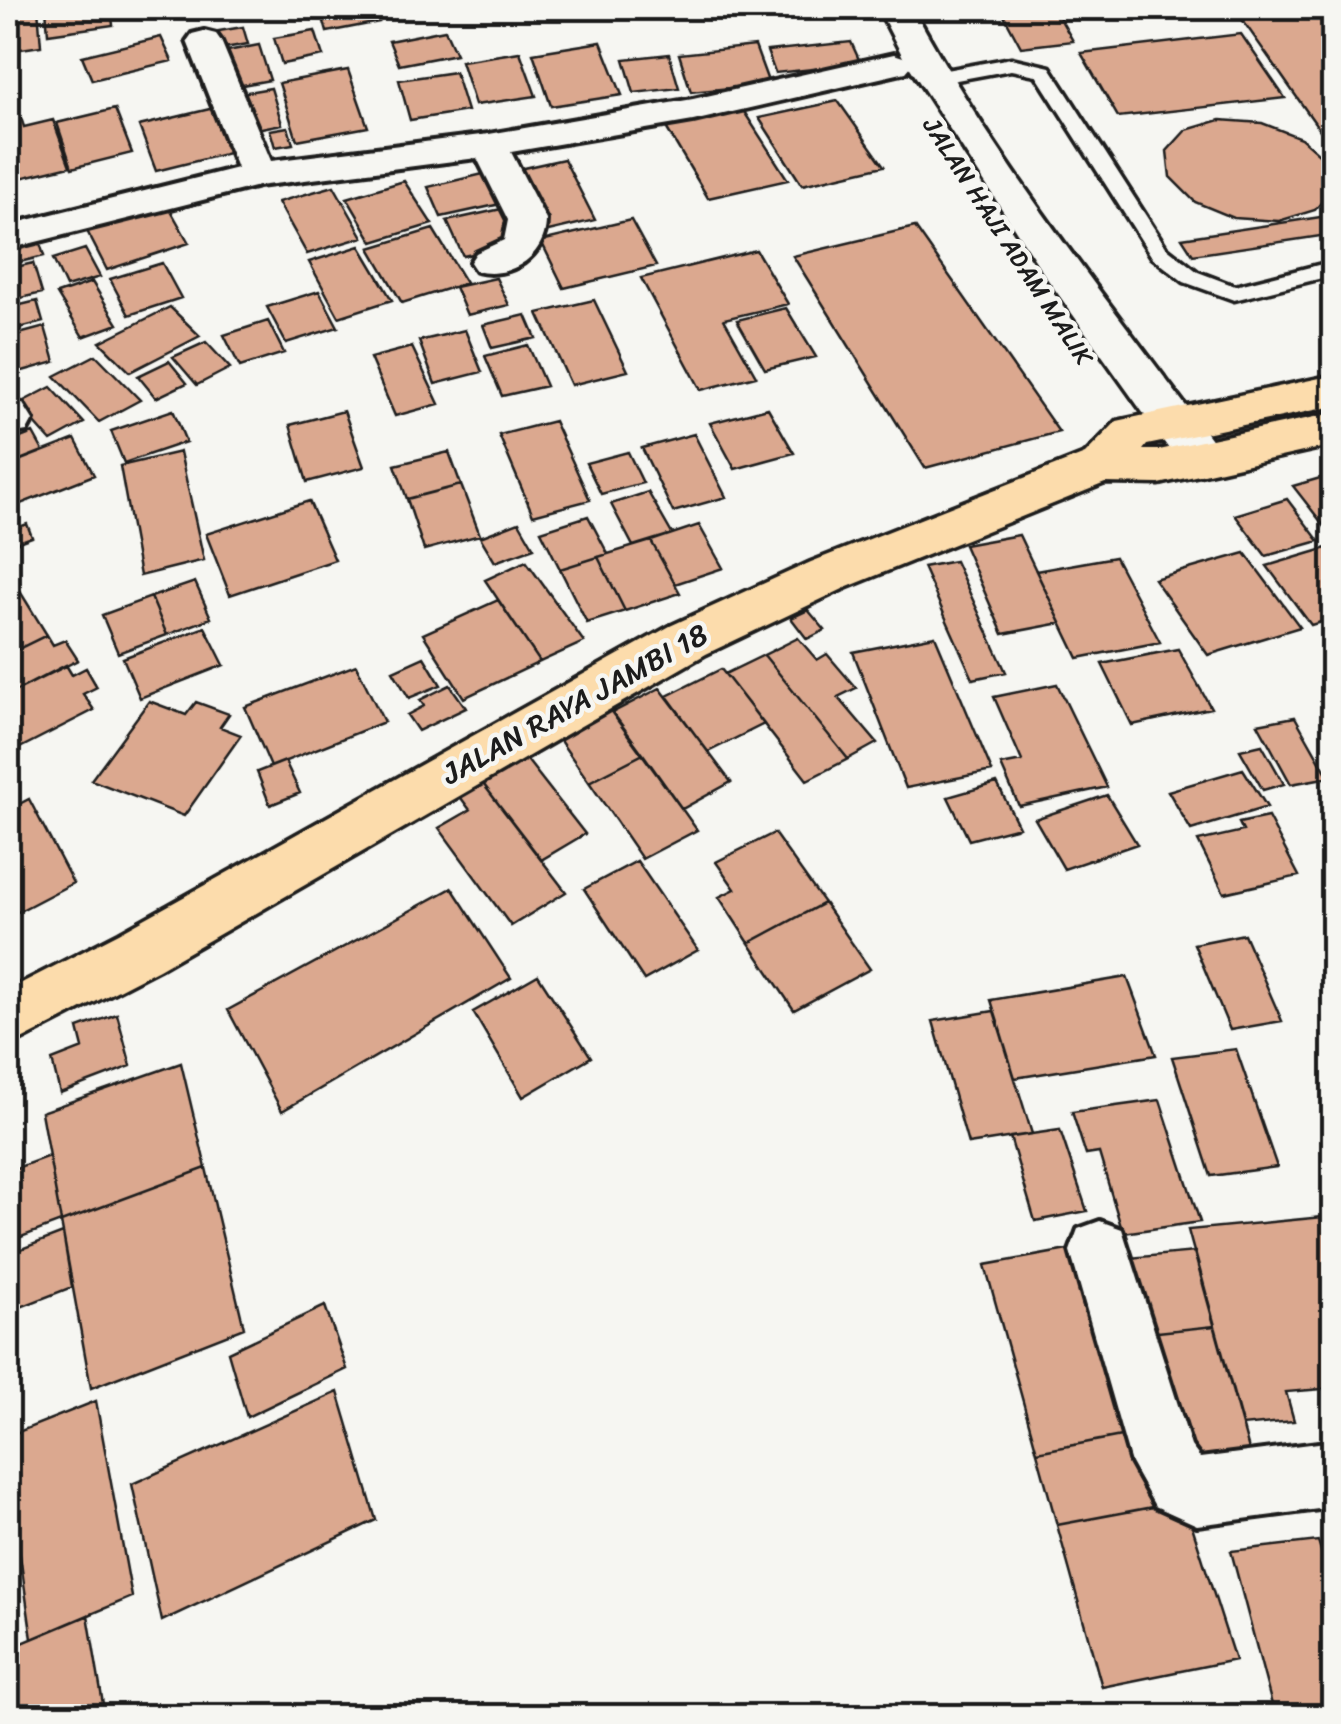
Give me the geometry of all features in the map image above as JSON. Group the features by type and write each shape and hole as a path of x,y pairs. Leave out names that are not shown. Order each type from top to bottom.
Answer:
{"main road":[{"name":"JALAN HAJI ADAM MALIK","path":"870,8 894,64 1166,445"},
{"path":"896,8 934,78 1061,267 1166,445"},
{"path":"1166,445 1334,390"},
{"path":"1166,445 1334,428"},
{"name":"JALAN RAYA JAMBI 18","path":"8,1020 139,952 688,640 828,575 1029,493 1166,445"}],"street":[{"path":"204,41 258,174"},
{"path":"8,238 258,174 489,145 694,110 894,64"},
{"path":"489,145 528,220 528,234 516,253 490,262"},
{"path":"1100,1251 1164,1463 1178,1483 1196,1492 1334,1474"}],"lane":[{"path":"934,78 1011,64 1043,72 1158,252 1190,277 1234,293 1334,268"}],"building":[{"path":"38,8 41,46 8,51 8,10"},
{"path":"46,8 111,8 113,25 48,34"},
{"path":"373,8 379,22 327,32 321,11"},
{"path":"1000,8 1054,8 1073,41 1021,47"},
{"path":"1234,8 1334,8 1334,150"},
{"path":"243,27 248,44 212,50 207,33"},
{"path":"445,30 456,54 399,65 389,41"},
{"path":"315,31 323,56 282,64 274,38"},
{"path":"1241,34 1285,98 1118,117 1081,53"},
{"path":"161,37 172,61 92,80 82,56"},
{"path":"601,42 622,95 551,106 533,53"},
{"path":"851,42 861,64 775,73 767,51"},
{"path":"259,45 270,80 226,88 217,53"},
{"path":"755,46 769,84 691,92 679,54"},
{"path":"520,52 536,96 475,105 461,61"},
{"path":"669,54 679,88 634,93 624,59"},
{"path":"348,70 368,127 297,140 279,83"},
{"path":"455,72 467,111 410,120 399,80"},
{"path":"271,88 282,124 251,130 241,93"},
{"path":"838,101 884,166 802,185 759,118"},
{"path":"741,107 788,180 708,198 664,124"},
{"path":"214,108 233,152 156,171 139,126"},
{"path":"115,109 132,153 72,168 57,123"},
{"path":"21,118 24,127 53,120 70,166 8,181 8,121"},
{"path":"1220,120 1262,123 1301,138 1327,161 1333,188 1315,210 1279,221 1234,218 1195,202 1170,177 1167,151 1186,130"},
{"path":"288,127 293,144 275,147 270,130"},
{"path":"564,159 595,220 540,233 510,171"},
{"path":"500,170 514,201 441,217 428,187"},
{"path":"404,181 432,224 373,242 347,198"},
{"path":"334,186 363,237 307,254 278,202"},
{"path":"167,204 189,243 107,270 86,229"},
{"path":"506,208 523,243 463,256 447,221"},
{"path":"1334,215 1334,234 1193,255 1182,238"},
{"path":"631,220 656,266 564,288 541,241"},
{"path":"915,227 1059,432 925,468 793,256"},
{"path":"433,229 466,283 402,303 370,248"},
{"path":"37,233 44,256 8,265 8,240"},
{"path":"360,246 392,300 339,317 309,262"},
{"path":"85,249 100,277 66,287 53,259"},
{"path":"756,250 788,304 724,319 756,376 701,390 641,278"},
{"path":"33,263 42,293 8,301 8,269"},
{"path":"162,263 181,298 129,315 110,279"},
{"path":"496,278 509,305 467,315 455,287"},
{"path":"92,282 118,324 83,337 57,294"},
{"path":"319,291 338,327 286,343 267,307"},
{"path":"594,300 628,371 571,385 538,313"},
{"path":"37,301 43,322 8,331 8,308"},
{"path":"170,307 200,336 130,372 100,342"},
{"path":"786,308 816,357 765,369 737,320"},
{"path":"526,315 536,338 492,348 483,325"},
{"path":"268,321 284,353 240,367 224,335"},
{"path":"45,327 55,362 8,375 8,337"},
{"path":"465,330 482,372 435,384 419,341"},
{"path":"206,342 230,368 197,385 173,357"},
{"path":"528,345 546,386 502,396 485,356"},
{"path":"412,347 439,404 395,416 370,358"},
{"path":"96,355 140,400 99,422 55,376"},
{"path":"169,361 187,383 156,398 138,376"},
{"path":"51,387 84,423 51,441 18,404"},
{"path":"768,408 794,453 735,469 710,423"},
{"path":"173,410 186,442 124,463 111,431"},
{"path":"344,411 364,467 307,482 290,425"},
{"path":"554,421 590,500 533,515 499,435"},
{"path":"33,433 43,451 20,460 10,442"},
{"path":"694,434 726,497 673,512 642,448"},
{"path":"75,439 94,475 8,509 8,465"},
{"path":"180,452 204,560 140,576 120,466"},
{"path":"449,452 461,485 407,499 395,465"},
{"path":"628,452 643,483 601,494 586,463"},
{"path":"1334,474 1334,531 1329,532 1293,486"},
{"path":"461,485 480,535 424,550 407,499"},
{"path":"648,492 672,534 633,546 611,504"},
{"path":"1287,499 1319,541 1266,556 1235,515"},
{"path":"309,501 335,560 230,595 206,534"},
{"path":"588,516 608,554 560,569 541,531"},
{"path":"519,522 534,548 495,562 480,537"},
{"path":"27,524 32,537 8,546 8,531"},
{"path":"699,525 723,568 675,584 651,541"},
{"path":"1019,535 1061,623 1003,634 964,545"},
{"path":"651,541 680,593 625,611 598,557"},
{"path":"1334,546 1334,618 1311,625 1267,566"},
{"path":"1245,553 1300,627 1208,655 1154,579"},
{"path":"598,557 625,611 587,623 560,569"},
{"path":"1115,557 1160,642 1078,658 1036,571"},
{"path":"526,561 584,642 540,662 485,580"},
{"path":"955,561 1006,672 973,679 923,567"},
{"path":"8,572 47,635 8,654"},
{"path":"195,582 211,618 167,635 151,597"},
{"path":"151,597 167,635 118,653 102,615"},
{"path":"498,600 540,662 464,698 423,634"},
{"path":"808,610 825,630 807,639 791,618"},
{"path":"205,627 224,665 140,698 123,658"},
{"path":"47,635 53,645 65,640 78,660 8,695 8,654"},
{"path":"935,636 992,771 906,788 853,652"},
{"path":"798,638 817,660 827,654 856,688 838,697 877,743 848,759 764,655"},
{"path":"1178,649 1211,708 1132,725 1102,664"},
{"path":"764,655 848,759 807,780 725,674"},
{"path":"424,657 441,685 409,698 393,671"},
{"path":"66,665 72,675 86,668 97,687 83,694 94,710 8,754 8,695"},
{"path":"356,665 384,722 271,767 245,707"},
{"path":"721,669 764,724 708,752 667,696"},
{"path":"1057,684 1107,787 1019,806 1001,765 1022,761 994,697"},
{"path":"450,685 466,708 418,731 407,715 424,706 420,700"},
{"path":"660,688 731,782 682,809 612,713"},
{"path":"149,701 186,715 196,702 229,714 220,727 241,735 184,816 91,780"},
{"path":"610,709 643,754 589,782 556,735"},
{"path":"1295,717 1329,777 1291,784 1258,724"},
{"path":"1262,745 1284,784 1263,790 1240,750"},
{"path":"643,754 697,830 642,859 589,782"},
{"path":"524,756 585,834 541,860 481,781"},
{"path":"285,761 300,793 270,805 257,772"},
{"path":"1243,769 1267,807 1191,830 1168,791"},
{"path":"481,781 566,892 511,926 439,828 470,810 458,794"},
{"path":"997,783 1019,827 969,840 948,797"},
{"path":"1107,795 1137,844 1064,869 1035,819"},
{"path":"29,799 73,883 8,917 8,810"},
{"path":"1268,817 1299,876 1224,893 1198,841 1243,831 1239,823"},
{"path":"774,833 824,903 749,943 719,897 735,889 716,862"},
{"path":"637,861 698,950 644,980 584,889"},
{"path":"452,888 511,978 282,1111 228,1010"},
{"path":"824,903 870,969 794,1010 749,943"},
{"path":"1244,934 1282,1021 1230,1030 1194,944"},
{"path":"538,975 591,1057 523,1097 473,1012"},
{"path":"1127,977 1156,1055 1015,1078 991,1000"},
{"path":"994,1011 1032,1134 968,1144 933,1021"},
{"path":"117,1014 131,1066 60,1093 52,1060 83,1048 78,1028"},
{"path":"1236,1049 1277,1167 1211,1176 1172,1057"},
{"path":"181,1063 206,1168 61,1222 41,1112"},
{"path":"1160,1100 1200,1222 1123,1233 1099,1153 1086,1155 1072,1112"},
{"path":"1060,1130 1087,1211 1035,1221 1010,1137"},
{"path":"49,1156 61,1222 8,1242 8,1171"},
{"path":"206,1168 244,1328 91,1388 61,1222"},
{"path":"1334,1216 1334,1388 1286,1392 1294,1421 1242,1426 1188,1230"},
{"path":"63,1233 72,1287 8,1312 8,1254"},
{"path":"1084,1247 1142,1432 1037,1452 985,1265"},
{"path":"1195,1252 1215,1326 1148,1333 1128,1258"},
{"path":"325,1306 347,1369 247,1417 228,1352"},
{"path":"1215,1326 1251,1457 1181,1464 1148,1333"},
{"path":"338,1392 376,1520 162,1621 132,1484"},
{"path":"96,1401 132,1597 32,1639 8,1472 8,1436"},
{"path":"1142,1432 1164,1505 1057,1525 1037,1452"},
{"path":"1184,1501 1235,1660 1102,1687 1057,1525"},
{"path":"1318,1541 1334,1592 1334,1715 1275,1716 1231,1551"},
{"path":"88,1615 105,1716 8,1716 8,1649"}]}
